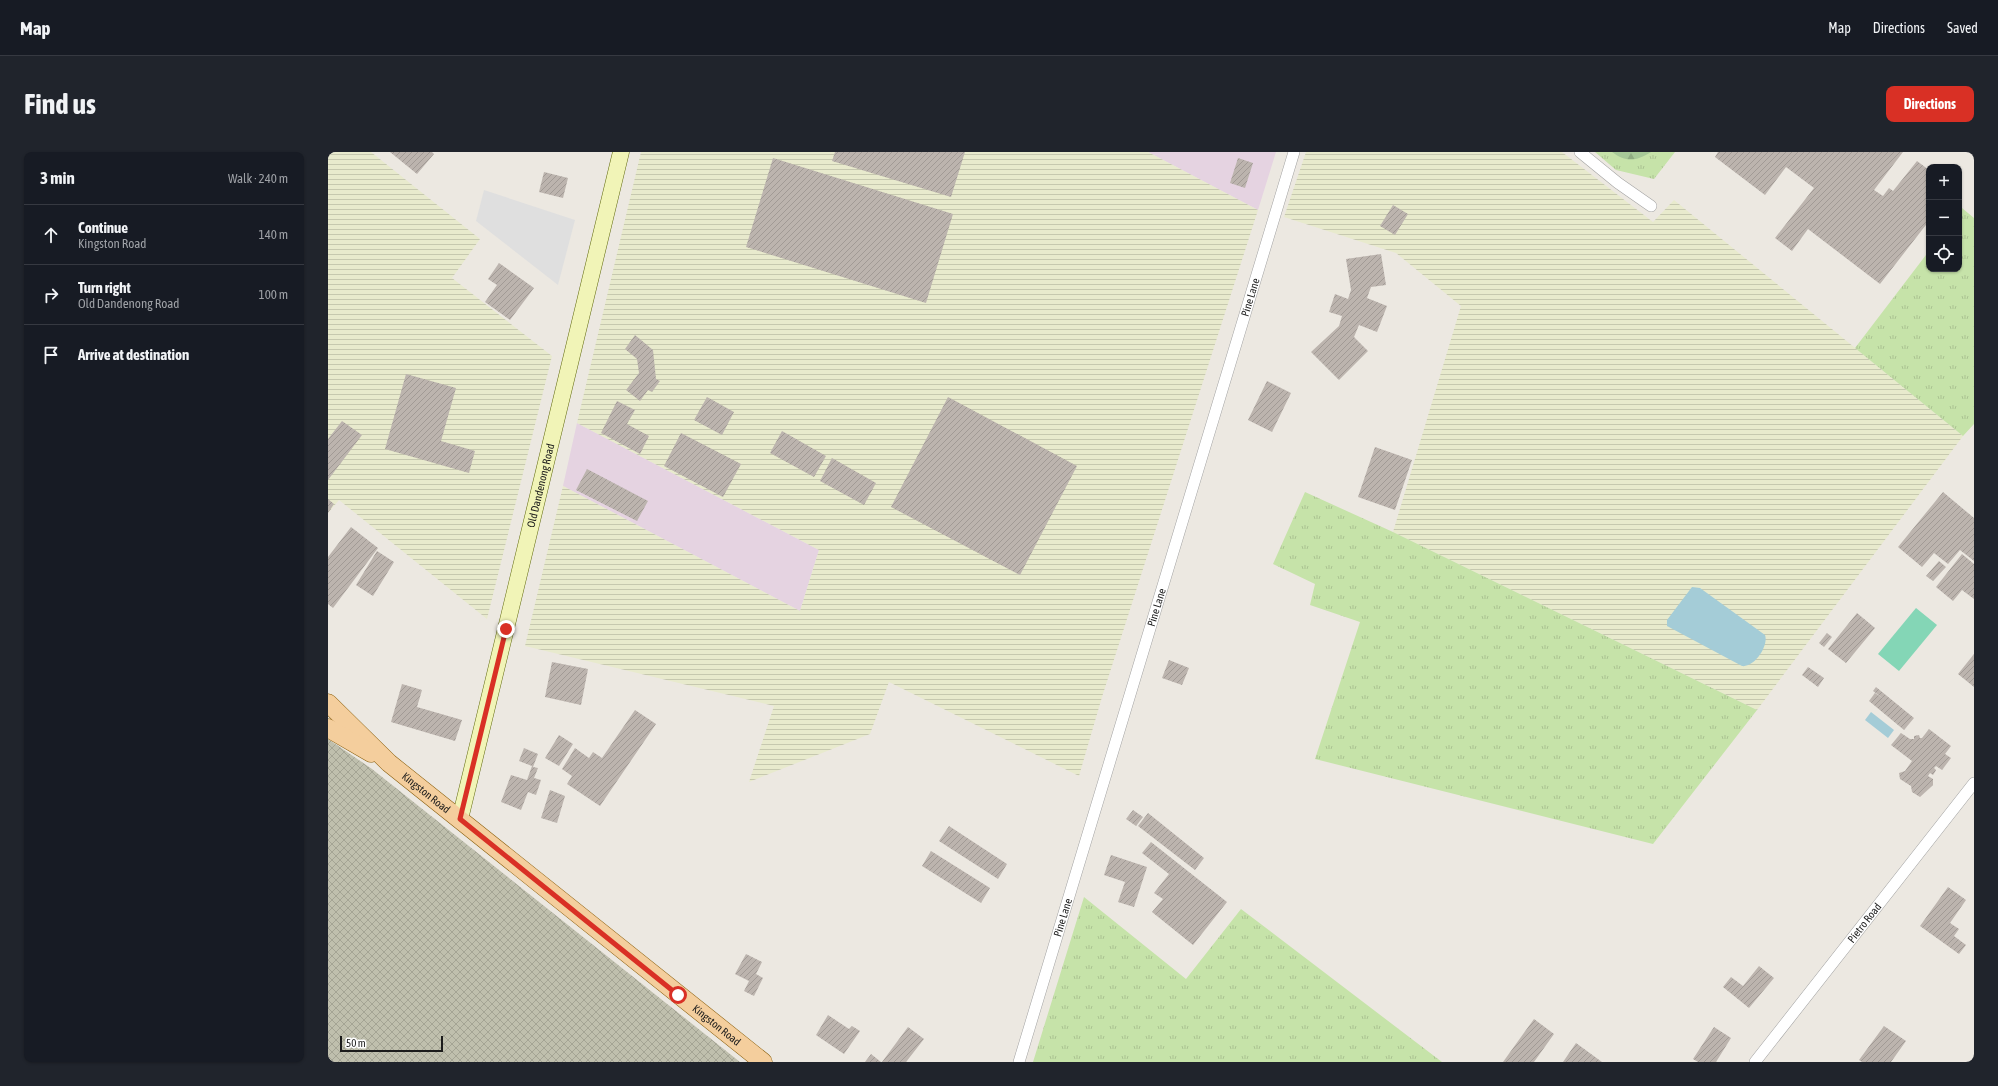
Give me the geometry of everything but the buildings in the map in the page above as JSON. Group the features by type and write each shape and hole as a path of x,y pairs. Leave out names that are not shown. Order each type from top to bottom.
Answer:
{"main road":[{"name":"Old Dandenong Road","path":"460,819 621,152"},
{"name":"Kingston Road","path":"328,703 389,763 763,1062"},
{"name":"Kingston Road","path":"328,728 389,763"}],"street":[{"name":"Pine Lane","path":"1019,1062 1294,152"},
{"path":"1580,152 1618,183 1651,206"},
{"name":"Pietro Road","path":"1755,1062 1974,783"}],"shaded area":[{"path":"328,152 371,152 480,239 452,278 552,356 487,619 339,500 328,513"},
{"path":"641,152 1148,152 1258,210 1102,697 1079,776 889,682 870,734 749,782 774,706 525,646 563,486 800,611 819,550 577,423"},
{"path":"1148,152 1276,152 1258,210"},
{"path":"1306,152 1562,152 1653,222 1674,200 1963,436 1757,710 1393,532 1461,306 1396,253 1284,217"},
{"path":"484,190 575,220 558,285 476,221"},
{"path":"577,423 819,550 800,611 563,486"},
{"path":"328,739 372,769 740,1062 328,1062"}],"green space":[{"path":"1595,152 1675,152 1654,179 1616,170"},
{"path":"1612,152 1651,152 1632,160 1617,156"},
{"path":"1962,208 1974,218 1974,424 1963,436 1855,348 1926,255 1926,272 1962,272"},
{"path":"1305,492 1393,532 1757,710 1653,844 1315,759 1360,622 1310,605 1315,584 1273,564"},
{"path":"1916,608 1937,625 1899,671 1878,654"},
{"path":"1084,897 1186,979 1241,909 1442,1062 1033,1062"}],"water":[{"path":"1692,587 1700,588 1765,635 1765,645 1756,660 1747,666 1742,666 1667,626 1667,620"},
{"path":"1871,712 1894,730 1888,738 1865,720"}],"route":[{"path":"506,629 460,819 678,995"}]}
